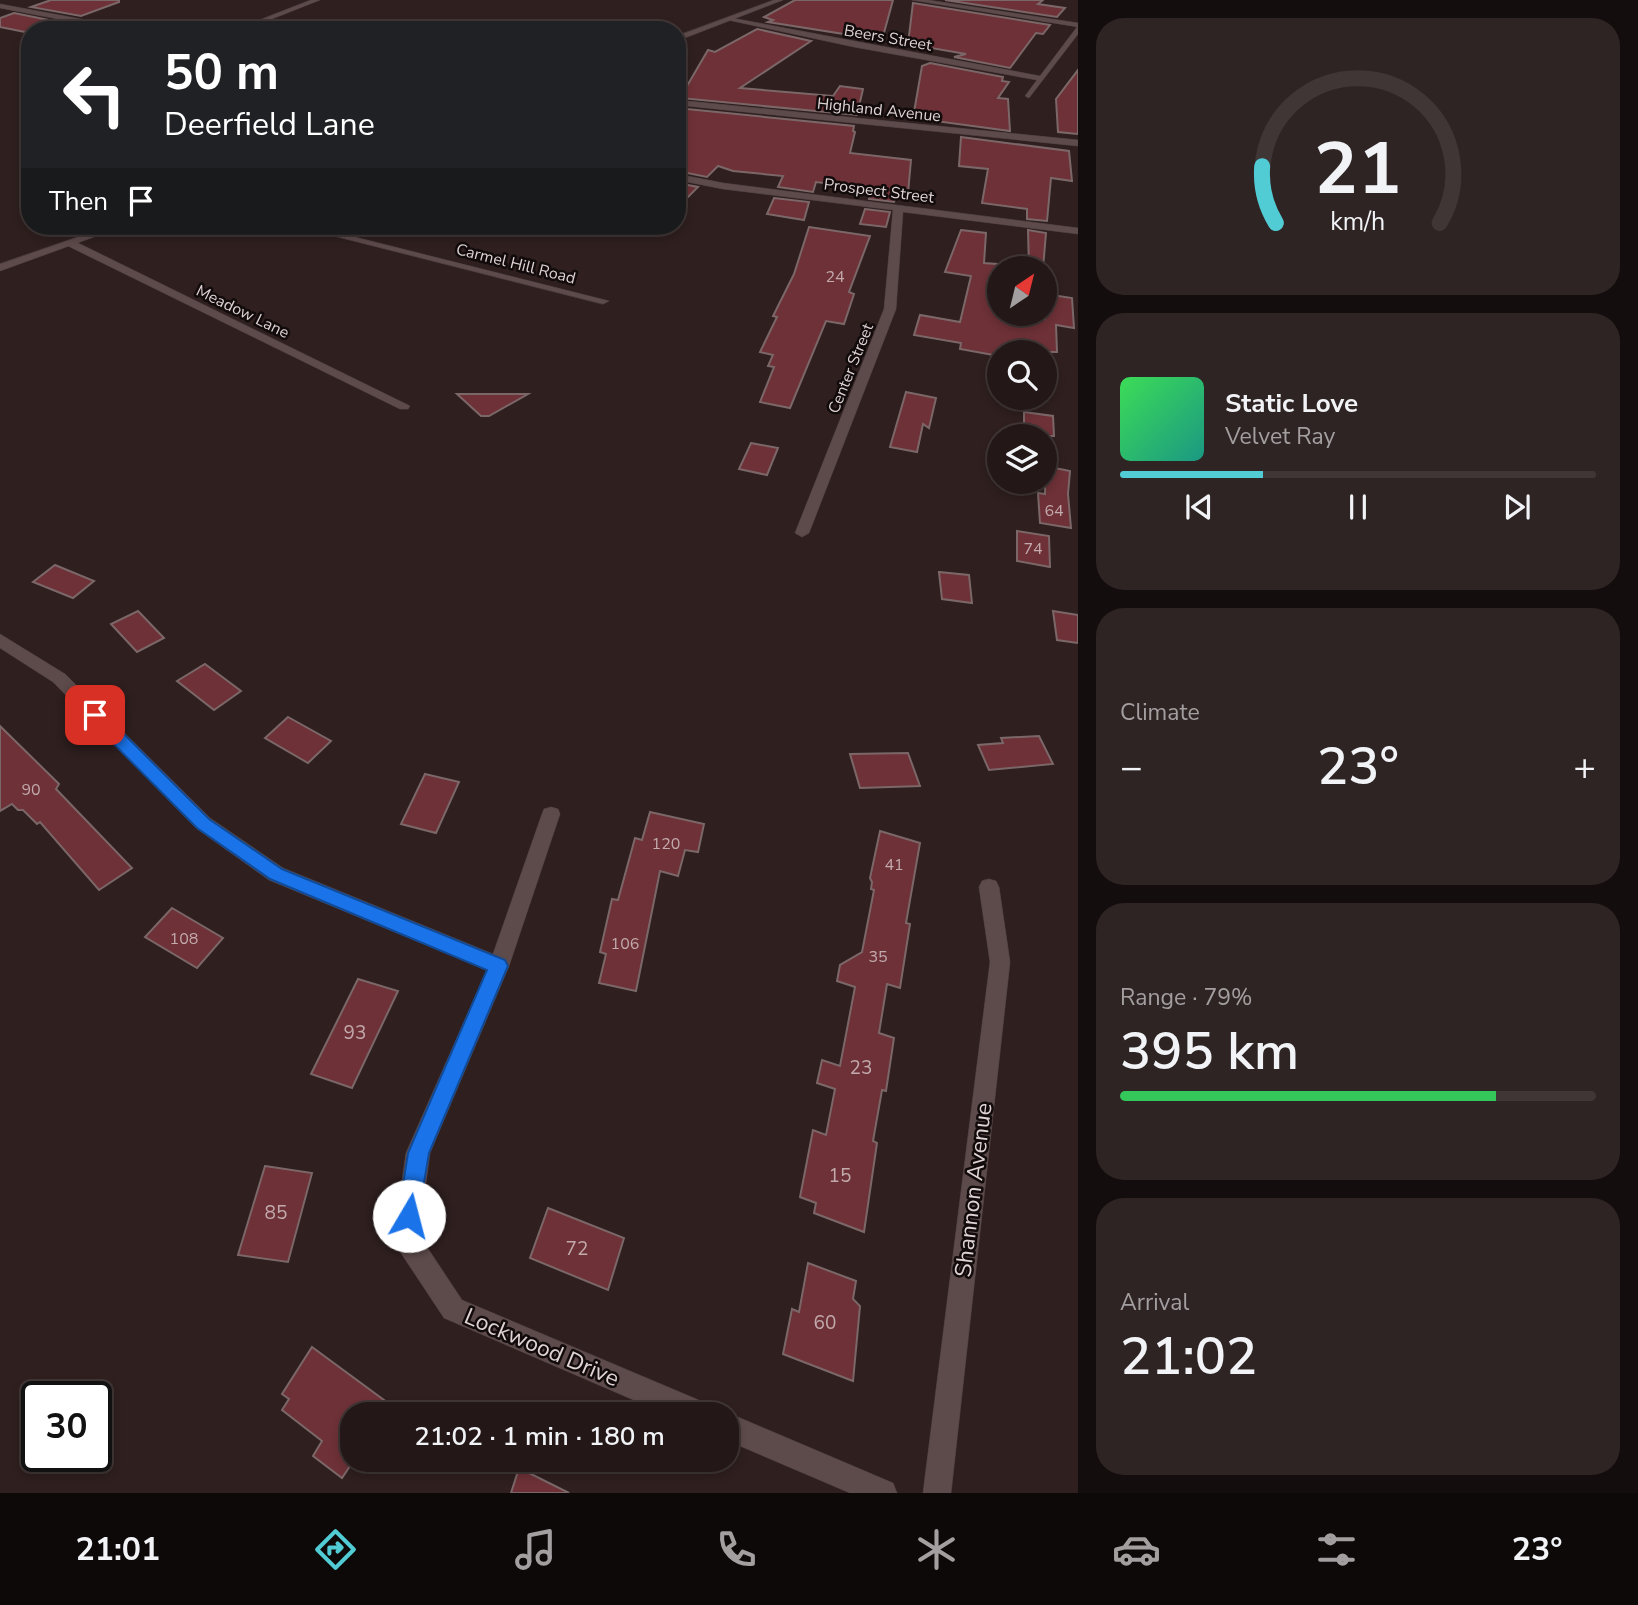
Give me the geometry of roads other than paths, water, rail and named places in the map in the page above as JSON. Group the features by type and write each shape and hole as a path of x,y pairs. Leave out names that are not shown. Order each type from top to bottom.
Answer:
{"street":[{"path":"261,21 317,0"},
{"path":"346,0 361,0"},
{"path":"686,36 780,0"},
{"path":"915,0 1078,27 1030,96"},
{"path":"0,6 81,21"},
{"name":"Beers Street","path":"732,20 1040,78"},
{"name":"Highland Avenue","path":"686,103 1078,143"},
{"name":"Prospect Street","path":"686,179 723,186 1078,231"},
{"name":"Center Street","path":"802,533 890,309 898,208"},
{"path":"0,268 93,235"},
{"name":"Carmel Hill Road","path":"336,235 603,301"},
{"name":"Meadow Lane","path":"70,243 404,406"},
{"path":"0,640 59,678 203,823 276,874 499,966"},
{"name":"Lockwood Drive","path":"551,814 499,966 418,1153 406,1238 453,1309 670,1402"},
{"name":"Shannon Avenue","path":"937,1493 1000,962 989,887"},
{"path":"739,1432 883,1493"}]}
